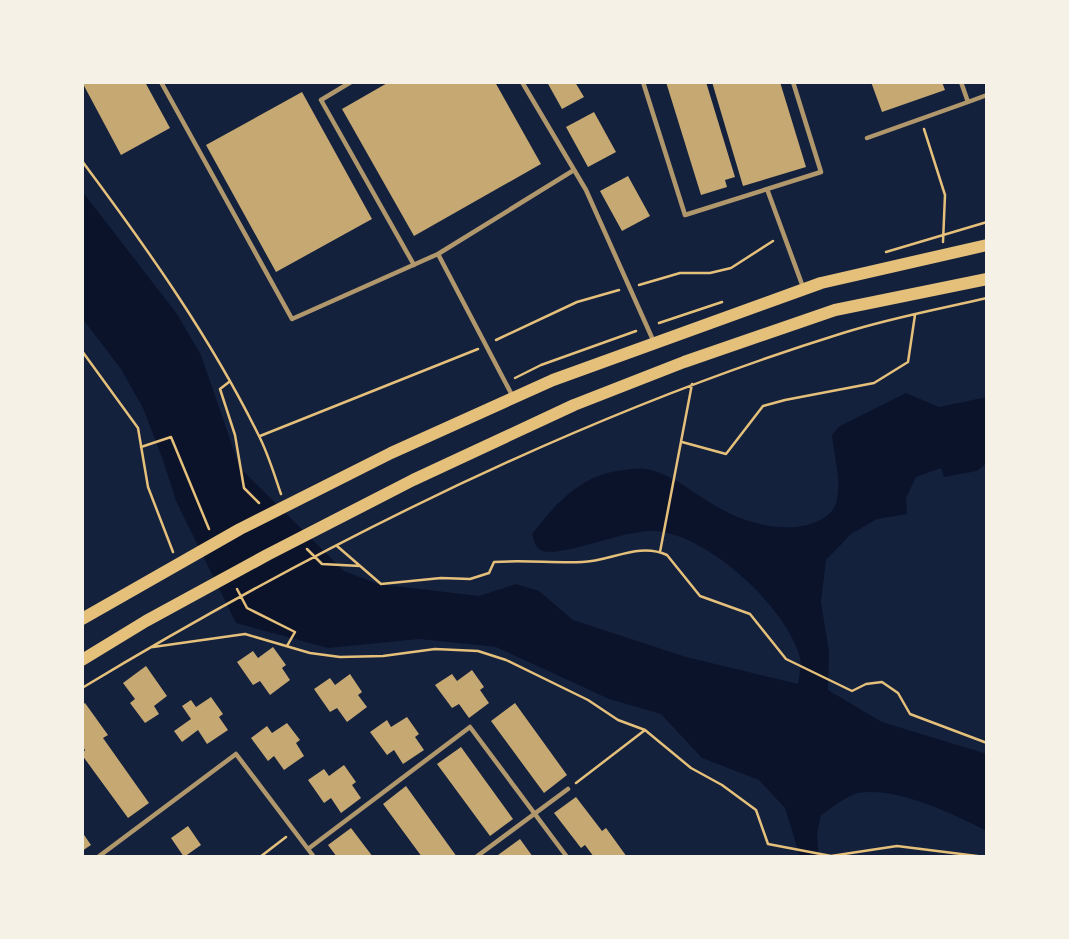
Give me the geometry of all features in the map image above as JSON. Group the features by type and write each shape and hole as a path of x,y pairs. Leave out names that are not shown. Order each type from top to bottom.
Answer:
{"main road":[{"path":"82,619 240,529 391,453 553,380 821,283 987,245"},
{"path":"82,660 146,621 413,480 574,405 684,362 835,310 987,279"}],"lane":[{"path":"161,82 292,319 438,254 574,170"},
{"path":"351,82 321,100 414,265"},
{"path":"522,82 586,190 653,343"},
{"path":"643,82 685,215 821,172 793,82"},
{"path":"961,82 968,102"},
{"path":"867,138 987,95"},
{"path":"767,189 804,289"},
{"path":"438,254 513,398"},
{"path":"308,849 470,727 567,857"},
{"path":"98,857 236,754 314,857"},
{"path":"476,857 568,789"}],"path":[{"path":"921,119 945,195 943,255"},
{"path":"82,161 155,259 229,382 260,436 281,494"},
{"path":"260,436 486,346 577,302 680,273 710,273 731,268 784,234"},
{"path":"82,688 150,647 428,499 692,384 845,332 987,298"},
{"path":"682,442 726,453 764,406 874,383 908,362 915,315"},
{"path":"82,351 138,428 148,487 173,552"},
{"path":"229,382 220,389 235,435 244,488 263,507"},
{"path":"660,552 692,384"},
{"path":"302,545 322,564 360,566"},
{"path":"337,546 381,583 441,578 470,579 489,573 494,562 584,562 644,549 660,552 667,555 700,596 750,614 786,659 852,691 866,684 882,682 898,693 910,715 987,743"},
{"path":"150,647 245,634 310,653 340,657 383,656 435,649 478,651 506,660 588,700 618,720 645,730 691,768 722,785 756,810 768,844 831,856 897,846 985,857"},
{"path":"568,789 645,730"},
{"path":"260,857 294,831"}],"water":[{"path":"82,191 177,314 201,355 240,468 344,571 378,584 479,596 516,584 539,591 573,620 686,657 798,684 800,658 779,617 741,576 696,544 674,535 653,531 552,552 538,548 532,534 561,501 583,483 610,472 638,469 665,475 716,506 749,521 784,527 811,524 828,515 836,503 838,478 832,435 840,426 906,393 939,407 987,397 987,463 977,471 944,477 941,468 916,477 906,498 907,514 877,519 851,534 826,560 821,602 829,652 828,690 882,722 987,754 987,831 906,797 873,792 858,793 821,815 817,833 819,857 800,857 785,808 759,780 702,758 661,714 609,699 496,647 419,639 328,648 236,623 176,501 143,408 121,369 82,318"}],"building":[{"path":"82,82 145,82 170,128 121,155"},
{"path":"389,82 495,82 541,164 414,236 342,109"},
{"path":"547,82 575,82 584,97 562,109"},
{"path":"666,82 706,82 735,177 725,180 727,187 701,195"},
{"path":"712,82 780,82 806,167 743,186"},
{"path":"871,82 942,82 945,90 882,112"},
{"path":"302,92 372,219 276,272 206,145"},
{"path":"594,112 616,152 588,167 566,127"},
{"path":"628,176 650,216 622,231 600,191"},
{"path":"273,647 286,665 282,668 290,680 270,695 260,681 253,685 237,662 253,651 258,658"},
{"path":"146,666 167,696 154,706 159,714 145,723 130,703 135,699 123,683"},
{"path":"472,670 484,687 480,690 489,703 469,718 459,704 452,708 435,685 452,674 457,681"},
{"path":"350,674 362,692 358,695 367,707 347,722 337,708 330,712 314,689 330,678 335,685"},
{"path":"211,697 223,714 219,717 228,730 207,744 198,730 182,742 174,731 191,719 182,706 191,700 196,707"},
{"path":"85,703 108,735 103,738 149,803 128,818 82,755 85,750 82,746 82,705"},
{"path":"515,703 567,775 544,793 491,721"},
{"path":"407,717 419,734 415,737 424,750 403,764 394,750 387,755 370,732 387,720 391,727"},
{"path":"287,723 300,740 296,743 304,756 284,770 274,756 268,761 251,738 267,726 272,733"},
{"path":"461,747 513,819 490,836 437,764"},
{"path":"344,765 356,782 352,785 361,798 341,813 331,798 324,803 308,780 324,769 329,776"},
{"path":"406,786 457,857 422,857 383,804"},
{"path":"576,797 602,831 606,828 627,857 594,857 585,845 581,848 554,813"},
{"path":"188,826 201,845 184,857 171,838"},
{"path":"351,828 373,857 337,857 328,845"},
{"path":"82,832 91,845 82,851"},
{"path":"520,839 533,857 498,855"}]}
